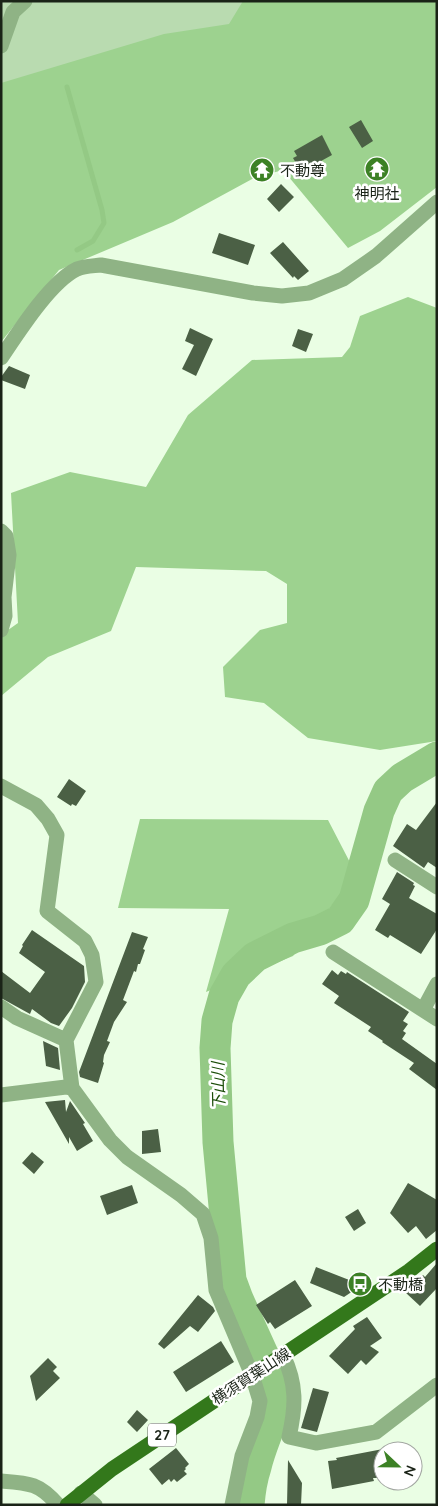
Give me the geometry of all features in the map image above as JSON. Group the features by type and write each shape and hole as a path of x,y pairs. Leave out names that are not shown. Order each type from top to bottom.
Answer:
{"main road":[{"name":"横須賀葉山線","path":"68,1505 112,1468 409,1271 437,1249"}],"street":[{"path":"1,46 13,12 25,1"},
{"path":"1,358 24,324 62,278 79,268 101,265 243,291 282,296 309,293 343,279 376,256 437,202"},
{"path":"1,531 6,536 9,555 4,597 5,616 1,630"},
{"path":"1,786 36,805 48,819 57,835 47,911 85,941 92,955 96,982 66,1040 72,1088 110,1140 126,1157 180,1195 203,1214 211,1238 216,1290 256,1372 260,1401 257,1417 242,1456 232,1505"},
{"path":"395,860 437,887"},
{"path":"333,952 437,1019"},
{"path":"423,1010 437,984"},
{"path":"1,1007 17,1018 66,1040"},
{"path":"1,1095 66,1087 72,1088"},
{"path":"281,1356 293,1379 294,1415 289,1437 316,1443 376,1432 437,1385"},
{"path":"1,1481 29,1483 48,1493 58,1505"},
{"path":"81,1493 94,1505"}],"green space":[{"path":"1,1 279,1 1,164"},
{"path":"243,1 437,1 437,187 380,231 348,248 283,170 254,178 173,222 59,270 1,342 1,83 164,34 229,24"},
{"path":"408,297 437,308 437,741 380,750 308,738 264,703 225,697 223,667 260,630 287,623 287,584 266,571 136,567 111,631 48,657 1,696 1,635 18,623 11,493 70,472 146,487 188,415 252,360 342,357 350,347 360,316"},
{"path":"140,819 328,820 356,874 293,956 206,992 229,909 118,908"}],"building":[{"path":"361,120 373,141 362,148 349,127"},
{"path":"322,135 332,155 301,172 293,158 297,156 294,151"},
{"path":"281,184 294,197 279,212 267,199"},
{"path":"219,233 255,245 248,265 212,253"},
{"path":"283,242 309,271 298,280 294,276 293,278 270,253"},
{"path":"190,328 213,339 196,376 182,369 194,345 185,341"},
{"path":"298,329 313,334 306,352 292,346"},
{"path":"9,366 30,375 25,389 1,380"},
{"path":"69,779 86,791 76,806 72,804 71,806 57,797"},
{"path":"437,802 437,868 428,862 424,868 393,846 407,824 416,830"},
{"path":"397,872 414,883 413,885 415,886 409,898 437,914 437,929 421,954 390,935 388,938 375,930 390,904 382,899"},
{"path":"32,930 84,966 85,982 72,1008 59,1026 51,1023 32,1009 30,1014 1,998 1,971 30,993 45,972 19,953"},
{"path":"132,932 148,937 140,964 138,964 136,972 134,971 123,1000 127,1002 114,1022 107,1041 110,1042 104,1055 104,1063 98,1083 80,1077 79,1072"},
{"path":"332,970 338,975 341,971 346,974 347,972 409,1012 403,1021 408,1024 403,1031 406,1033 402,1039 437,1064 437,1090 409,1069 414,1063 368,1031 371,1027 334,1003 339,996 322,984"},
{"path":"43,1041 58,1048 60,1070 46,1066"},
{"path":"65,1100 66,1112 70,1101 85,1123 83,1124 93,1141 77,1151 69,1137 69,1144 45,1102"},
{"path":"158,1129 161,1152 142,1154 142,1131"},
{"path":"32,1152 44,1162 34,1174 22,1163"},
{"path":"408,1183 437,1200 437,1230 426,1239 416,1226 408,1233 390,1213"},
{"path":"132,1185 138,1203 107,1215 100,1196"},
{"path":"358,1209 366,1223 354,1231 345,1217"},
{"path":"437,1263 437,1288 420,1306 406,1293 423,1275 425,1277"},
{"path":"316,1267 362,1285 344,1297 310,1283"},
{"path":"295,1280 312,1306 275,1329 270,1322 268,1324 256,1305"},
{"path":"198,1295 213,1307 215,1311 198,1332 190,1326 164,1349 158,1344"},
{"path":"367,1317 382,1338 370,1346 379,1352 366,1365 361,1360 348,1374 329,1356 355,1329 353,1326"},
{"path":"221,1341 234,1362 186,1392 173,1372"},
{"path":"48,1358 57,1367 53,1371 60,1378 36,1401 30,1376"},
{"path":"313,1388 329,1392 317,1432 301,1428"},
{"path":"137,1410 148,1420 137,1432 127,1422"},
{"path":"176,1448 189,1464 184,1471 187,1474 177,1482 174,1479 171,1482 169,1479 162,1485 149,1469"},
{"path":"373,1451 373,1481 332,1489 328,1461 337,1460 336,1458"},
{"path":"288,1460 302,1483 301,1505 287,1505"}],"waterway":[{"path":"67,87 104,223 93,241 77,250"},
{"name":"下山川","path":"249,1505 251,1486 259,1456 273,1417 277,1385 231,1280 218,1142 215,1048 217,1021 224,996 236,975 255,957 293,938 320,930 340,920 354,900 379,811 388,791 402,778 437,757"}],"place":[{"name":"神明社","path":"377,169"},
{"name":"不動尊","path":"262,170"},
{"name":"不動橋","path":"360,1284"}]}
